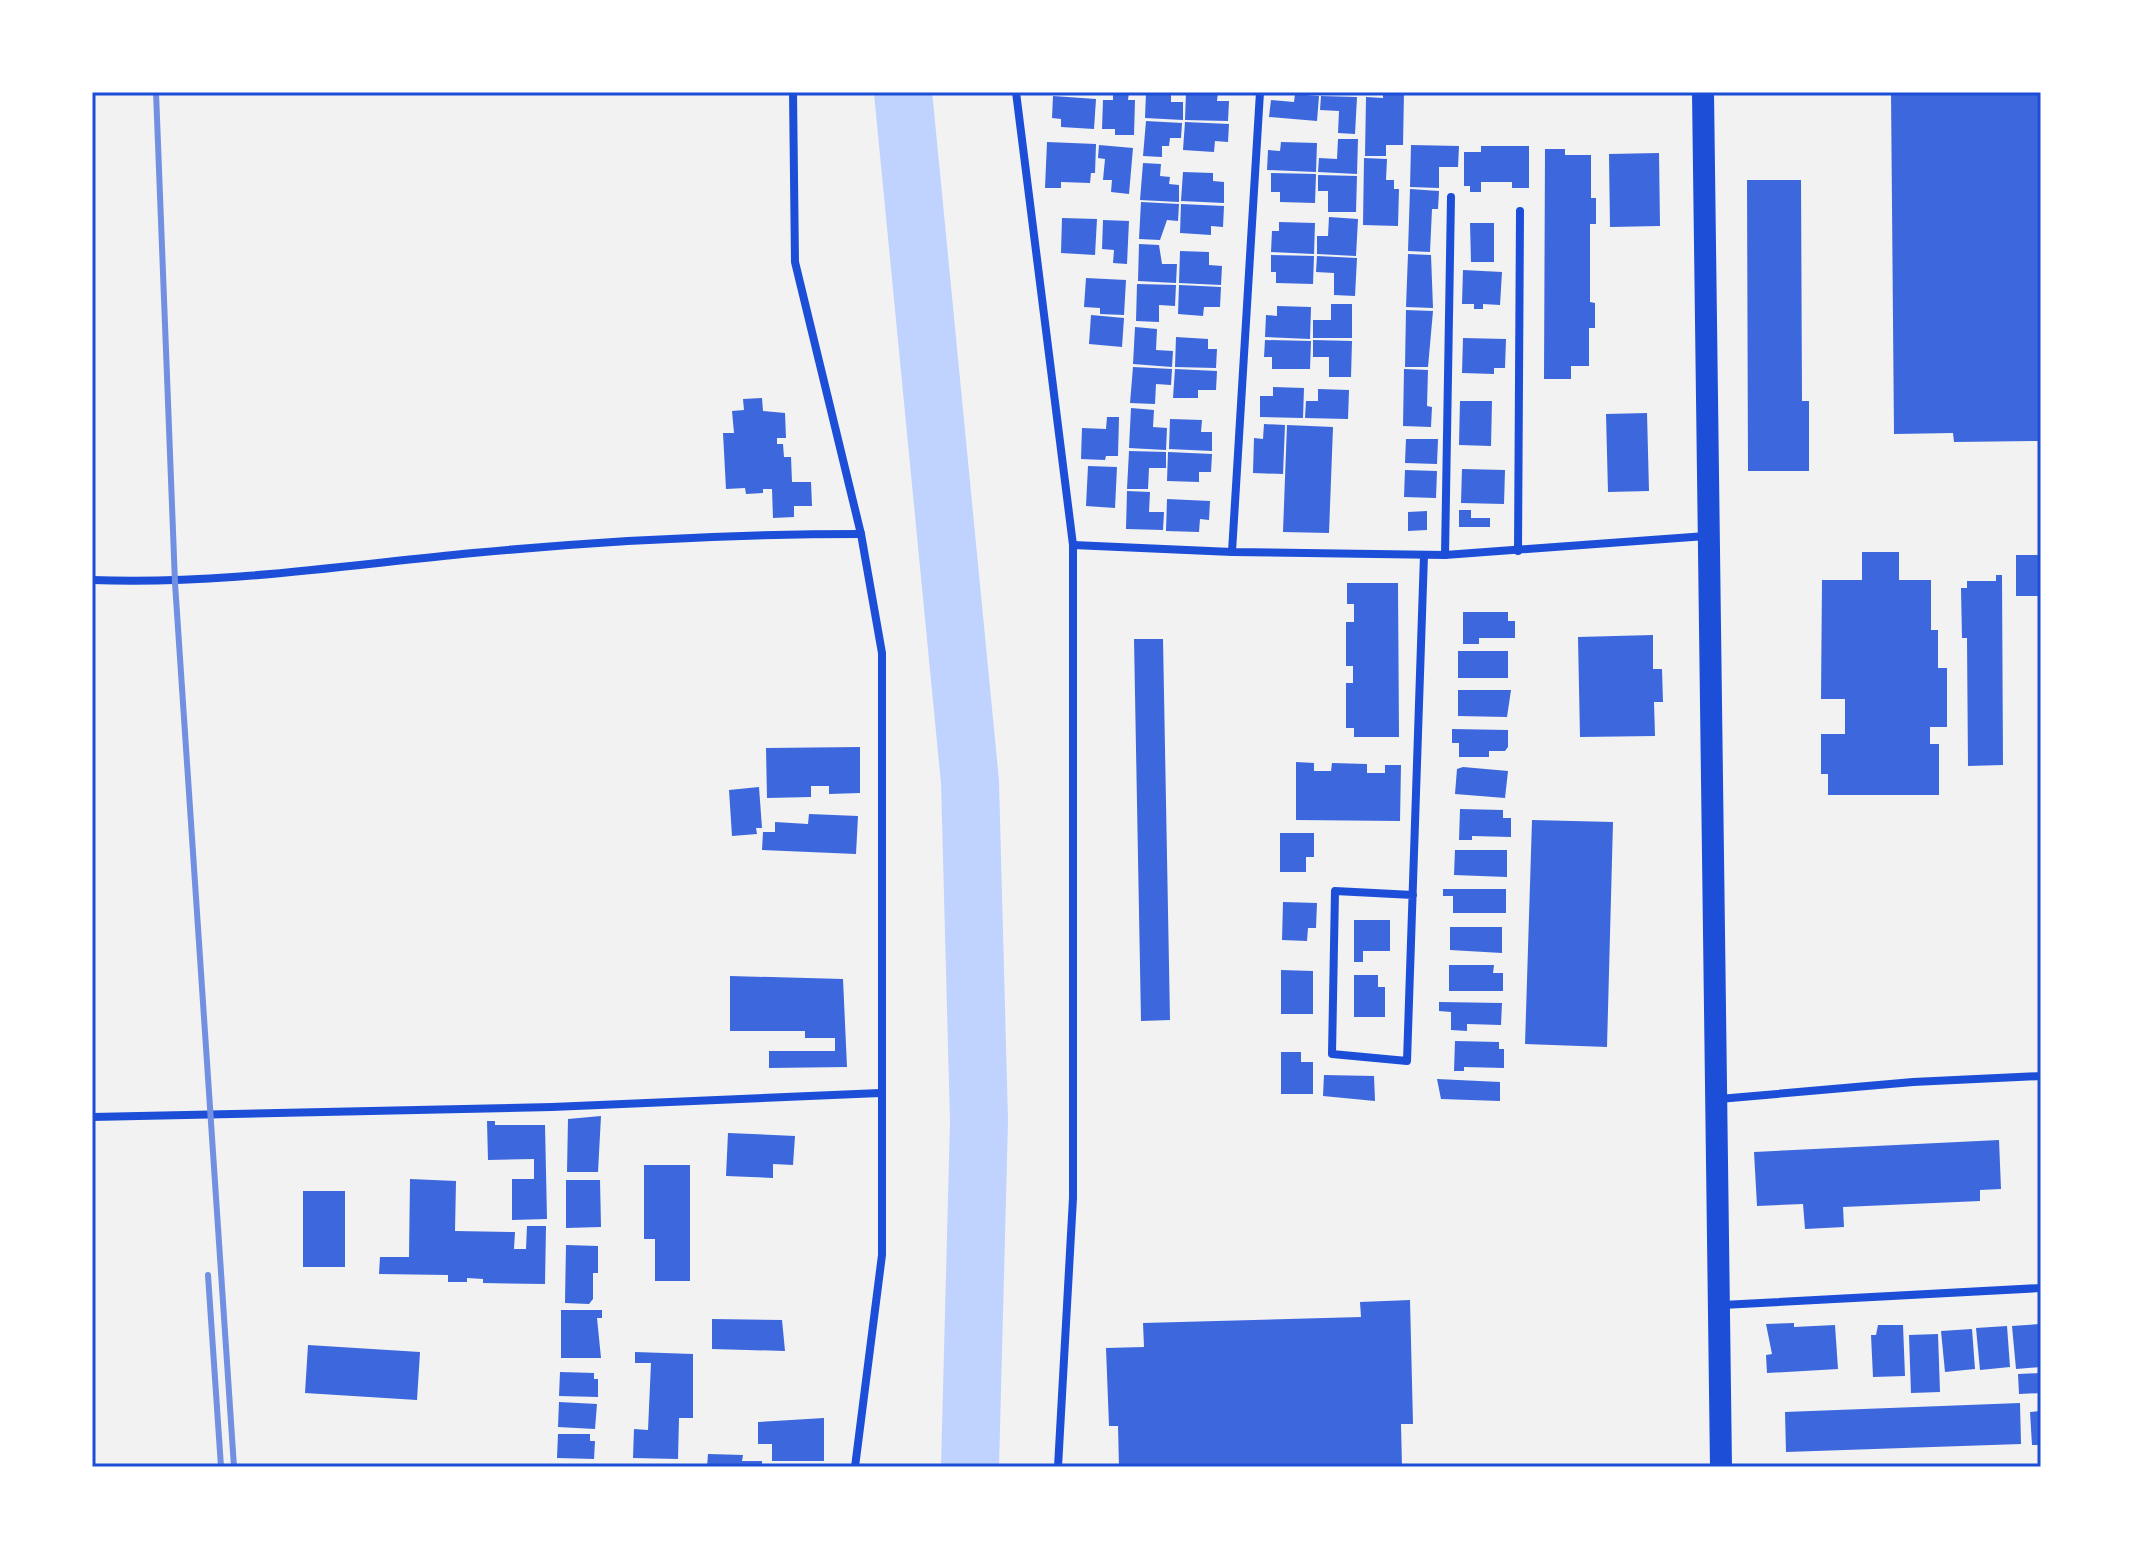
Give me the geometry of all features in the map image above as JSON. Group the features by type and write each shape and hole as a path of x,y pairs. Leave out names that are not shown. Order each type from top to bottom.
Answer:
{"highway":[{"path":"1703,92 1721,1467"}],"street":[{"path":"793,92 795,262 861,534 882,653 882,1255 855,1467"},
{"path":"1016,92 1073,545 1073,1198 1058,1467"},
{"path":"1232,552 1260,92"},
{"path":"1445,555 1451,197"},
{"path":"1518,551 1520,211"},
{"path":"92,580 175,583 476,553 758,534 861,534"},
{"path":"1073,545 1232,552 1445,555 1709,535"},
{"path":"1413,895 1335,891 1332,1054 1407,1061 1413,895 1424,555"},
{"path":"1718,1099 1913,1082 2041,1076"},
{"path":"92,1117 552,1107 880,1093"},
{"path":"1719,1305 2041,1288"}],"building":[{"path":"1113,92 1129,92 1128,100 1135,100 1134,135 1115,135 1115,129 1102,129 1103,100 1113,100"},
{"path":"1146,92 1171,93 1171,102 1183,102 1183,120 1145,118"},
{"path":"1186,92 1218,92 1217,101 1229,101 1228,121 1185,120"},
{"path":"1383,92 1404,92 1403,145 1386,145 1386,156 1365,156 1366,97 1383,98"},
{"path":"1891,92 2041,92 2041,441 1954,442 1953,433 1894,434"},
{"path":"1295,94 1319,96 1317,121 1269,117 1271,100 1294,102"},
{"path":"1053,96 1096,99 1094,129 1061,127 1061,119 1052,118"},
{"path":"1321,96 1357,97 1355,134 1338,133 1339,111 1320,110"},
{"path":"1146,121 1182,123 1181,138 1170,138 1169,146 1162,146 1162,157 1143,156"},
{"path":"1185,122 1229,124 1228,142 1215,141 1214,152 1183,150"},
{"path":"1338,139 1358,139 1357,174 1318,172 1319,158 1337,159"},
{"path":"1047,142 1096,144 1095,173 1091,173 1090,183 1061,182 1061,188 1045,188"},
{"path":"1281,142 1317,143 1316,172 1267,170 1268,150 1280,151"},
{"path":"1099,145 1133,148 1129,194 1111,192 1112,180 1103,180 1105,159 1098,158"},
{"path":"1411,145 1459,146 1458,167 1439,167 1439,188 1410,187"},
{"path":"1481,146 1529,146 1529,188 1512,188 1512,182 1481,182 1481,192 1470,192 1470,186 1464,186 1464,152 1481,152"},
{"path":"1545,149 1565,149 1565,155 1591,155 1591,198 1596,198 1596,224 1590,224 1590,302 1595,303 1595,328 1589,328 1589,366 1571,366 1571,379 1544,379"},
{"path":"1659,153 1660,226 1610,227 1609,154"},
{"path":"1364,158 1387,159 1386,180 1394,180 1394,189 1399,189 1398,226 1363,225"},
{"path":"1143,163 1161,164 1160,176 1170,177 1169,184 1179,185 1179,202 1140,200"},
{"path":"1183,172 1213,173 1213,181 1224,182 1224,203 1181,201"},
{"path":"1271,173 1316,174 1315,203 1280,202 1280,192 1271,192"},
{"path":"1318,175 1357,176 1356,212 1328,212 1328,191 1318,191"},
{"path":"1747,180 1801,180 1802,401 1809,401 1809,471 1748,471"},
{"path":"1410,189 1439,191 1438,209 1432,209 1430,252 1408,251"},
{"path":"1141,202 1179,204 1178,221 1167,220 1160,240 1139,239"},
{"path":"1181,204 1224,206 1223,227 1211,226 1211,235 1180,233"},
{"path":"1329,217 1358,219 1356,256 1317,254 1317,236 1328,236"},
{"path":"1062,218 1097,219 1095,255 1061,253"},
{"path":"1103,220 1129,221 1127,264 1113,263 1114,250 1102,249"},
{"path":"1279,222 1315,223 1314,254 1271,252 1272,231 1279,231"},
{"path":"1470,223 1494,223 1494,262 1471,262"},
{"path":"1139,244 1159,245 1162,264 1177,264 1176,283 1138,281"},
{"path":"1180,251 1209,252 1209,265 1222,266 1221,285 1179,283"},
{"path":"1408,254 1431,255 1433,308 1406,307"},
{"path":"1271,255 1314,256 1313,284 1276,283 1276,272 1271,272"},
{"path":"1317,256 1357,258 1355,296 1334,295 1334,273 1316,272"},
{"path":"1463,270 1502,272 1500,305 1483,304 1483,309 1474,309 1474,304 1462,304"},
{"path":"1086,278 1126,280 1124,315 1100,314 1100,308 1084,307"},
{"path":"1137,284 1176,285 1175,306 1159,305 1159,322 1136,321"},
{"path":"1179,285 1221,287 1220,307 1204,307 1203,316 1178,314"},
{"path":"1331,304 1352,304 1352,338 1313,338 1313,320 1331,320"},
{"path":"1277,306 1311,307 1310,339 1265,337 1266,315 1277,316"},
{"path":"1406,310 1433,311 1428,367 1405,367"},
{"path":"1091,315 1124,318 1122,347 1089,344"},
{"path":"1135,327 1157,329 1156,350 1173,351 1172,367 1133,364"},
{"path":"1176,337 1208,339 1208,349 1217,349 1216,368 1175,367"},
{"path":"1463,338 1506,339 1505,368 1494,368 1494,374 1462,373"},
{"path":"1265,340 1311,341 1310,369 1272,369 1272,357 1264,357"},
{"path":"1313,340 1352,341 1351,377 1329,377 1329,357 1313,357"},
{"path":"1133,367 1172,369 1171,385 1156,384 1155,404 1130,403"},
{"path":"1175,369 1217,371 1216,390 1198,390 1198,398 1173,398"},
{"path":"1404,369 1428,370 1427,406 1432,407 1431,427 1403,426"},
{"path":"1273,387 1304,388 1303,418 1260,417 1260,396 1273,396"},
{"path":"1318,389 1349,390 1348,419 1305,418 1306,401 1318,401"},
{"path":"762,398 763,411 785,413 786,438 777,438 777,444 783,444 784,457 791,457 792,482 811,482 812,506 794,506 794,517 773,518 772,489 746,494 745,488 726,489 723,433 734,433 732,411 744,410 743,399"},
{"path":"1460,401 1492,401 1491,446 1459,445"},
{"path":"1131,408 1154,410 1153,427 1167,428 1166,450 1129,448"},
{"path":"1647,413 1649,491 1608,492 1606,414"},
{"path":"1107,417 1119,417 1118,456 1106,456 1105,460 1081,459 1082,428 1106,429"},
{"path":"1170,419 1202,420 1201,432 1212,432 1212,451 1169,449"},
{"path":"1264,424 1285,425 1283,474 1253,473 1254,438 1263,439"},
{"path":"1287,425 1333,427 1329,533 1283,532"},
{"path":"1406,439 1438,439 1437,464 1405,463"},
{"path":"1129,451 1166,452 1166,468 1149,468 1148,489 1127,489"},
{"path":"1168,452 1212,454 1211,472 1199,472 1199,482 1167,481"},
{"path":"1088,466 1117,467 1115,508 1086,506"},
{"path":"1462,469 1505,470 1504,504 1461,503"},
{"path":"1405,470 1437,471 1436,498 1404,497"},
{"path":"1127,491 1150,492 1149,512 1164,512 1163,530 1126,529"},
{"path":"1167,499 1210,501 1209,520 1200,519 1199,532 1166,531"},
{"path":"1459,510 1471,510 1471,518 1490,518 1490,527 1459,527"},
{"path":"1427,511 1427,530 1408,531 1408,512"},
{"path":"1862,552 1899,552 1899,580 1931,580 1931,630 1938,630 1938,668 1947,668 1947,727 1930,727 1930,744 1939,744 1939,795 1828,795 1828,774 1821,774 1821,734 1845,734 1845,699 1821,699 1822,580 1862,580"},
{"path":"2016,555 2041,555 2041,596 2016,596"},
{"path":"1996,575 2002,575 2003,765 1968,766 1967,638 1962,638 1961,588 1967,588 1967,581 1996,581"},
{"path":"1347,583 1398,583 1399,737 1354,737 1354,728 1346,728 1346,683 1353,683 1353,666 1346,666 1346,622 1354,622 1354,604 1347,604"},
{"path":"1463,612 1508,612 1508,621 1515,621 1515,638 1479,638 1479,644 1463,644"},
{"path":"1653,635 1653,669 1662,669 1663,702 1654,702 1655,736 1580,737 1578,637"},
{"path":"1134,639 1163,639 1170,1020 1141,1021"},
{"path":"1458,651 1508,651 1508,678 1458,678"},
{"path":"1458,690 1511,690 1507,717 1458,716"},
{"path":"1452,729 1508,730 1508,747 1505,751 1489,751 1489,757 1459,757 1459,743 1452,743"},
{"path":"860,747 860,793 829,794 829,786 811,786 811,797 767,798 766,748"},
{"path":"1296,762 1314,763 1314,771 1331,771 1332,763 1367,764 1367,773 1385,773 1385,765 1401,765 1400,821 1296,820"},
{"path":"1457,769 1508,771 1505,798 1455,794"},
{"path":"759,787 762,828 756,828 757,834 732,836 729,790"},
{"path":"1460,809 1503,810 1503,818 1511,818 1511,837 1472,836 1472,840 1459,840"},
{"path":"809,814 858,816 856,854 762,850 763,832 775,832 775,822 808,824"},
{"path":"1532,820 1613,822 1607,1047 1525,1044"},
{"path":"1280,833 1314,833 1314,857 1306,857 1306,872 1280,872"},
{"path":"1455,850 1507,850 1507,877 1454,875"},
{"path":"1443,889 1506,889 1506,913 1453,913 1453,896 1443,896"},
{"path":"1283,902 1317,903 1316,928 1308,928 1307,941 1282,940"},
{"path":"1354,920 1390,920 1390,951 1363,951 1363,962 1354,962"},
{"path":"1450,927 1502,927 1502,953 1450,950"},
{"path":"1449,965 1494,965 1493,973 1503,973 1503,991 1449,991"},
{"path":"1281,970 1313,971 1313,1014 1281,1014"},
{"path":"1354,975 1378,975 1378,987 1385,987 1385,1017 1354,1017"},
{"path":"730,976 843,979 847,1067 769,1068 769,1051 835,1051 835,1038 805,1038 805,1031 730,1031"},
{"path":"1439,1002 1502,1003 1501,1025 1467,1024 1467,1031 1451,1030 1451,1012 1439,1011"},
{"path":"1455,1041 1499,1042 1499,1049 1504,1049 1504,1068 1464,1067 1464,1071 1454,1071"},
{"path":"1281,1052 1301,1052 1301,1062 1313,1062 1313,1094 1281,1094"},
{"path":"1324,1075 1374,1076 1375,1101 1323,1096"},
{"path":"1437,1079 1500,1082 1500,1101 1441,1099"},
{"path":"601,1116 598,1172 567,1172 568,1119"},
{"path":"487,1121 495,1121 495,1125 545,1125 547,1219 512,1220 512,1179 534,1179 534,1159 488,1160"},
{"path":"728,1133 795,1136 793,1165 773,1164 773,1178 726,1176"},
{"path":"1999,1140 2001,1189 1980,1190 1980,1201 1843,1207 1844,1227 1805,1229 1803,1204 1757,1206 1754,1152"},
{"path":"644,1165 690,1165 690,1281 655,1281 655,1239 644,1239"},
{"path":"410,1179 456,1181 455,1231 515,1232 514,1249 526,1249 527,1226 546,1226 545,1284 483,1283 483,1279 467,1278 467,1282 448,1282 448,1275 379,1274 380,1257 409,1257"},
{"path":"566,1180 600,1180 601,1227 566,1228"},
{"path":"303,1191 345,1191 345,1267 303,1267"},
{"path":"566,1245 598,1246 598,1273 593,1273 593,1299 589,1304 565,1303"},
{"path":"1410,1300 1413,1424 1401,1424 1402,1467 1119,1467 1118,1426 1109,1426 1106,1348 1144,1347 1143,1323 1361,1317 1360,1302"},
{"path":"561,1310 602,1310 602,1318 597,1318 601,1358 561,1358"},
{"path":"712,1319 782,1320 785,1351 712,1349"},
{"path":"1794,1323 1794,1327 1835,1325 1838,1369 1767,1373 1766,1355 1772,1354 1766,1324"},
{"path":"2041,1324 2041,1367 2016,1369 2012,1326"},
{"path":"1878,1325 1903,1325 1905,1376 1873,1377 1871,1335 1876,1335"},
{"path":"2007,1326 2010,1367 1980,1370 1976,1328"},
{"path":"1972,1329 1975,1369 1945,1372 1941,1331"},
{"path":"1938,1334 1940,1392 1911,1393 1909,1335"},
{"path":"308,1345 420,1352 417,1400 305,1393"},
{"path":"635,1352 693,1354 693,1418 679,1418 678,1459 633,1458 634,1429 648,1430 651,1363 635,1363"},
{"path":"560,1372 594,1373 594,1379 598,1379 598,1397 559,1396"},
{"path":"2041,1373 2041,1393 2019,1394 2018,1374"},
{"path":"559,1402 597,1404 595,1429 558,1427"},
{"path":"2020,1403 2021,1444 1786,1452 1785,1412"},
{"path":"2041,1411 2041,1445 2032,1445 2030,1412"},
{"path":"824,1418 824,1461 772,1461 772,1444 758,1444 758,1422"},
{"path":"558,1434 590,1434 590,1441 595,1441 594,1459 557,1458"},
{"path":"708,1454 743,1455 742,1461 762,1461 762,1467 707,1467"}],"waterway":[{"path":"903,92 970,782 979,1121 970,1467"}],"railway":[{"path":"156,92 175,583 234,1467"},
{"path":"208,1275 221,1467"}]}
